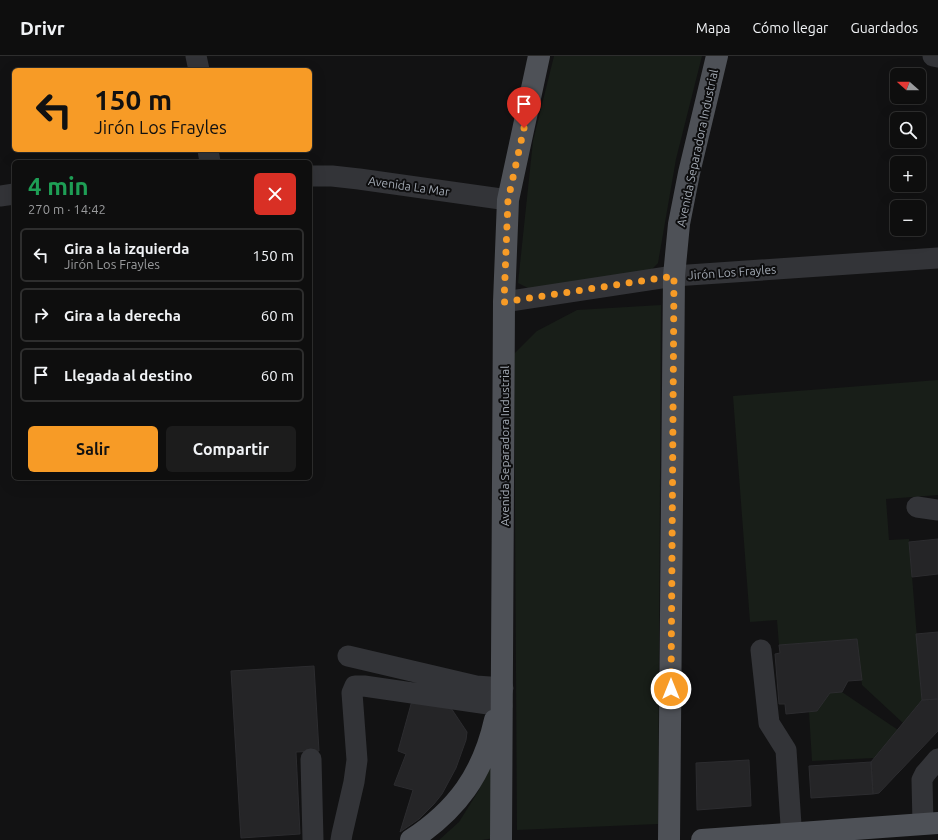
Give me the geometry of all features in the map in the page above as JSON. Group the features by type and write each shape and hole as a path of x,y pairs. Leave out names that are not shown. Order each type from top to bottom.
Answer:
{"main road":[{"name":"Avenida Separadora Industrial","path":"501,840 504,302 508,200 539,56"},
{"name":"Avenida Separadora Industrial","path":"669,840 674,276 679,224 717,56"},
{"path":"411,840 428,829 451,809 469,785 483,758 501,700"},
{"path":"702,840 794,838 847,830 931,824"}],"street":[{"path":"196,56 198,68"},
{"path":"934,56 938,57"},
{"name":"Avenida La Mar","path":"312,176 332,176 358,179 508,200"},
{"path":"0,196 12,194"},
{"name":"Jirón Los Frayles","path":"504,302 674,276 938,258"},
{"path":"917,507 938,510"},
{"path":"761,650 769,723 786,750 794,838"},
{"path":"348,656 476,686 501,700"},
{"path":"341,840 354,782 357,760 352,693 355,686 501,700"},
{"path":"310,759 313,840"},
{"path":"931,824 922,780 925,774 938,759"}],"shaded area":[{"path":"554,56 702,56 676,159 658,263 642,279 538,293 518,283 533,141"},
{"path":"661,305 658,824 517,830 514,354 537,331 577,310"},
{"path":"938,380 938,495 886,499 889,540 909,539 922,700 903,723 862,685 857,639 779,645 777,620 750,622 733,396"},
{"path":"842,692 898,730 874,758 812,761 809,712 817,711 830,693"},
{"path":"495,746 495,838 482,840 439,840 459,822 479,790"}],"building":[{"path":"938,539 938,574 912,577 909,542"},
{"path":"938,632 938,699 922,700 916,634"},
{"path":"857,639 862,680 848,681 842,692 830,693 817,711 786,714 785,704 779,704 775,654 780,653 779,645"},
{"path":"314,666 319,751 296,752 300,834 241,838 231,671"},
{"path":"413,697 451,708 467,732 466,740 456,768 442,794 419,819 400,832 413,790 394,785 406,754 398,751"},
{"path":"938,699 938,731 879,793 873,794 871,762 922,700"},
{"path":"749,760 751,806 697,810 696,763"},
{"path":"871,762 873,794 811,798 809,766"}],"route":[{"path":"524,128 508,200 504,302 674,276 671,689"}]}
